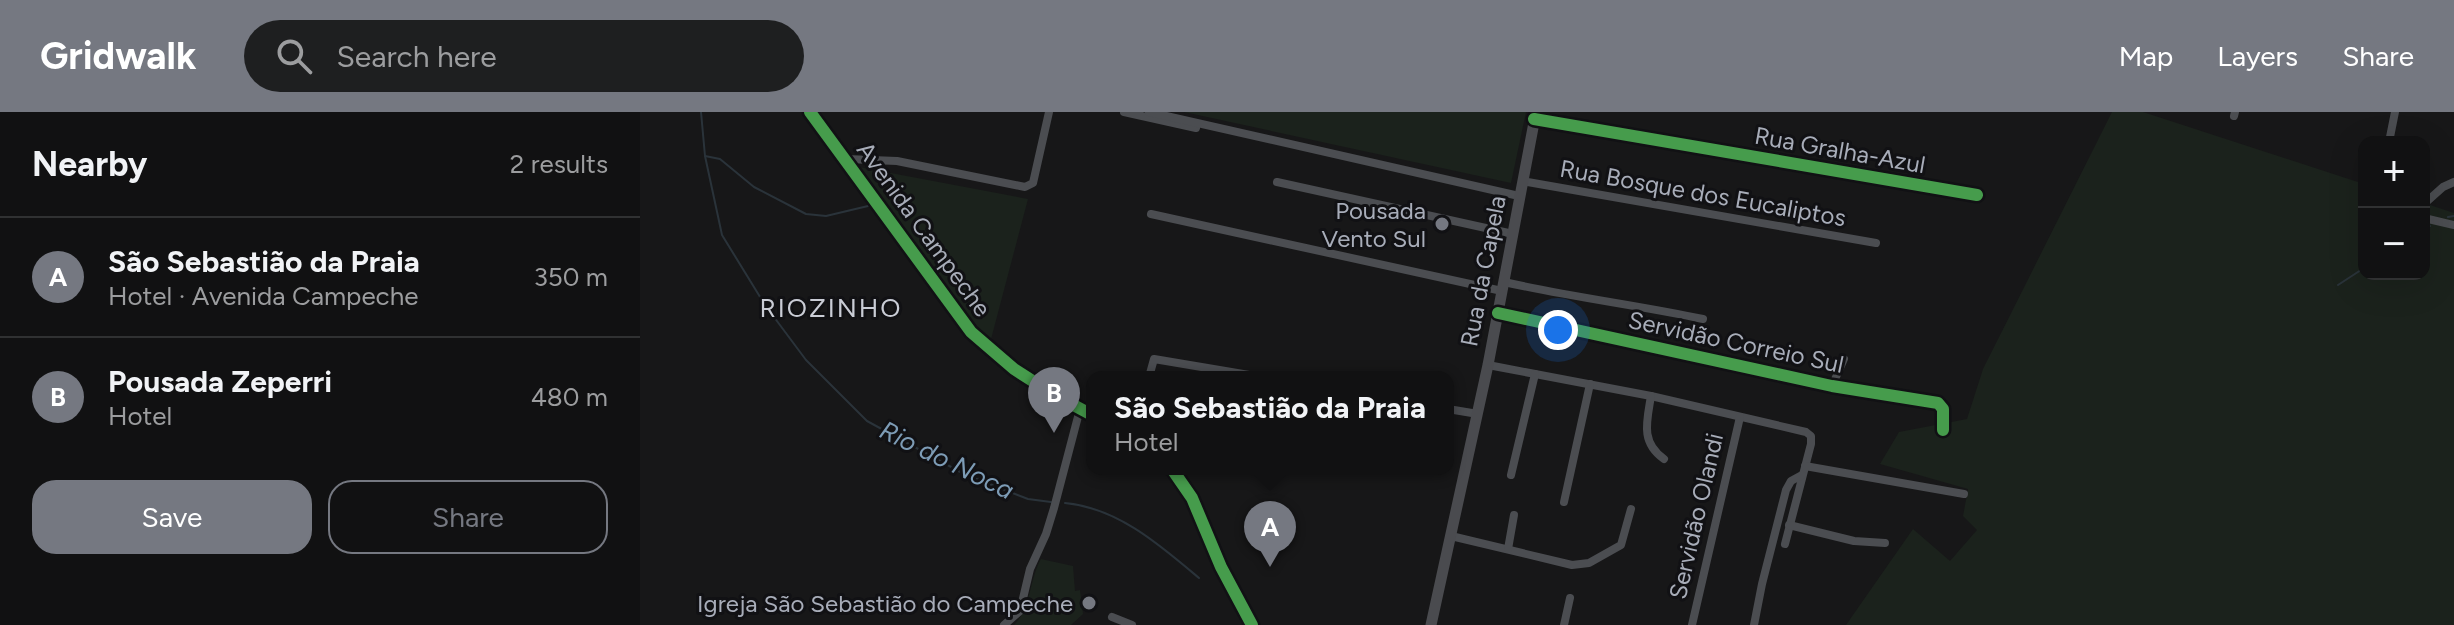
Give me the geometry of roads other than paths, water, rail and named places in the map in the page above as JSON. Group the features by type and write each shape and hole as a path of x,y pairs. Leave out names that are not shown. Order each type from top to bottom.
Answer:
{"main road":[{"name":"Avenida Campeche","path":"810,112 956,313 980,341 1024,376 1086,412"},
{"name":"Rua da Capela","path":"1431,625 1478,414 1535,116"},
{"path":"1176,475 1192,498 1221,567 1252,625"}],"street":[{"path":"846,159 897,161 1025,187 1033,183 1049,112"},
{"path":"1124,112 1307,147 1519,196"},
{"path":"1149,112 1170,119"},
{"path":"2390,136 2395,112"},
{"name":"Rua Gralha-Azul","path":"1535,116 1553,123 1977,195"},
{"name":"Rua Bosque dos Eucaliptos","path":"1522,181 1876,243"},
{"path":"1277,182 1513,234"},
{"path":"2430,199 2454,182"},
{"path":"1151,214 1503,287 1642,306 1703,319"},
{"path":"2430,219 2454,225"},
{"name":"Servidão Correio Sul","path":"1498,313 1832,386 1938,403 1943,409 1943,430"},
{"path":"1151,371 1154,359 1225,371"},
{"path":"1832,386 1844,359"},
{"path":"1488,365 1651,396 1806,432 1812,440 1785,544"},
{"path":"1511,475 1535,374"},
{"path":"1564,502 1590,384"},
{"path":"1651,396 1646,431 1648,443 1664,459"},
{"path":"1004,625 1020,611 1030,569 1054,508 1080,409"},
{"path":"1454,410 1478,414"},
{"name":"Servidão Olandi","path":"1692,625 1740,417"},
{"path":"1754,625 1786,490 1804,470 1964,494"},
{"path":"1451,536 1561,563 1589,563 1621,545 1631,509"},
{"path":"1508,549 1514,515"},
{"path":"1789,525 1854,541 1885,543"},
{"path":"1564,625 1570,598"},
{"path":"1112,617 1132,625"}],"waterway":[{"name":"Rio do Noca","path":"701,112 705,156 722,235 765,305 806,360 867,421 964,474 1028,499 1051,502"},
{"path":"705,156 720,159 754,187 806,214 826,216 868,206"},
{"path":"2448,217 2454,216"},
{"path":"2338,285 2358,272"},
{"name":"Rio do Noca","path":"1065,503 1084,506 1120,520 1153,541 1199,578"}],"place":[{"name":"Pousada Vento Sul","path":"1442,224"},
{"name":"Pousada Zeperri","path":"1054,433"},
{"name":"São Sebastião da Praia","path":"1270,567"},
{"name":"Igreja São Sebastião do Campeche","path":"1089,603"}],"district":[{"name":"RIOZINHO","path":"831,308"}]}
